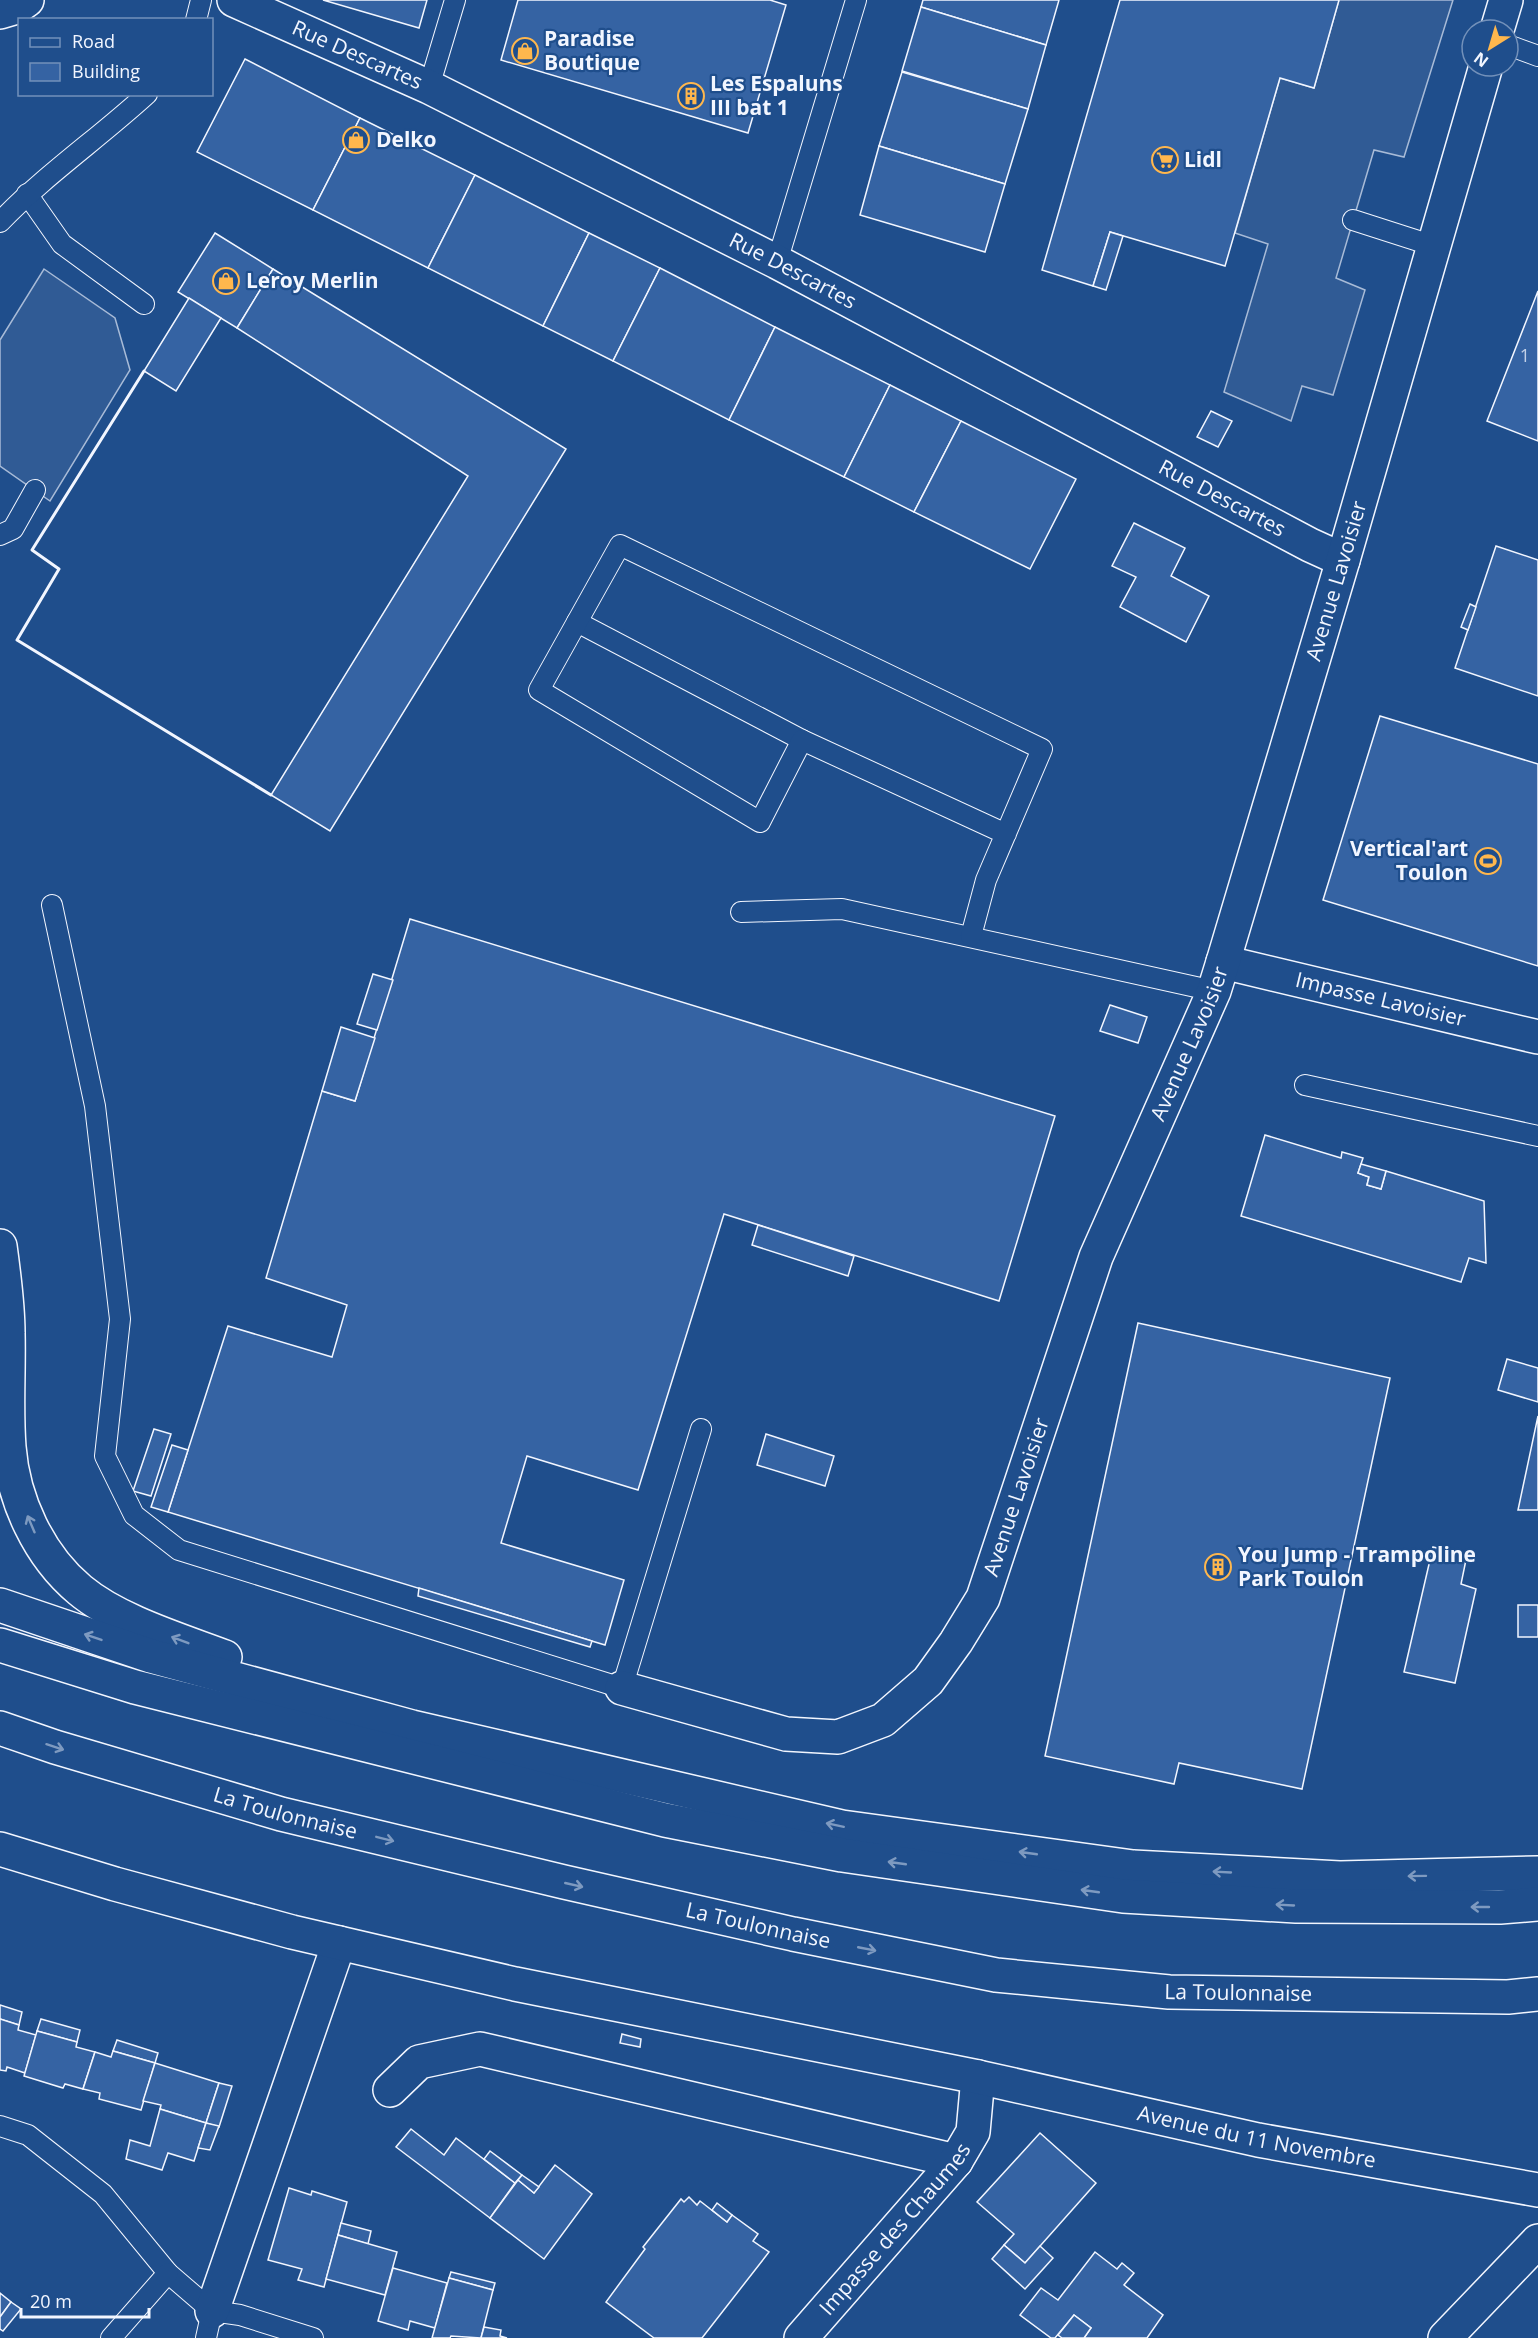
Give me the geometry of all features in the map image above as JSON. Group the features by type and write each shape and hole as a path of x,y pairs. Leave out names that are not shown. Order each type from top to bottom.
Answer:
{"main road":[{"name":"Rue Descartes","path":"234,0 429,87 777,262 1310,545 1344,560"},
{"path":"1501,18 1506,0"},
{"name":"Avenue Lavoisier","path":"622,1688 786,1734 838,1737 883,1720 928,1681 983,1598 1096,1257 1218,976 1344,560 1483,78"},
{"name":"Impasse Lavoisier","path":"1218,976 1538,1037"},
{"path":"0,1246 8,1332 9,1449 19,1494 32,1530 54,1564 81,1591 152,1629 412,1727"},
{"path":"0,1605 151,1656 412,1727 842,1827 1133,1868 1340,1878 1538,1873"},
{"path":"0,1645 135,1687 642,1814 842,1855 1123,1896 1296,1906 1500,1907 1538,1904"},
{"name":"La Toulonnaise","path":"0,1728 55,1747 282,1814 793,1934 996,1975 1169,1992 1509,1997 1538,1994"},
{"name":"Avenue du 11 Novembre","path":"0,1849 115,1884 339,1942 515,1984 978,2077 1258,2140 1538,2190"},
{"path":"209,2325 339,1942"},
{"path":"390,2090 419,2062 480,2049 956,2161"},
{"name":"Impasse des Chaumes","path":"801,2338 956,2161 973,2132 978,2077"},
{"path":"1445,2338 1538,2241"}],"lane":[{"path":"196,18 201,0"},
{"path":"429,87 455,0"},
{"path":"777,262 856,0"},
{"path":"1520,49 1538,56"},
{"path":"0,222 27,194 111,127 145,96"},
{"path":"27,194 62,244 144,304"},
{"path":"1353,220 1434,246"},
{"path":"0,535 13,529 35,490"},
{"path":"802,740 760,822 539,690 621,545 1042,749 987,880 971,936"},
{"path":"577,622 802,740 1006,834"},
{"path":"52,905 95,1106 120,1319 105,1456 134,1515 179,1550 622,1688 700,1429"},
{"path":"741,912 842,909 971,936 1218,976"},
{"path":"1305,1085 1538,1136"},
{"path":"0,2126 28,2135 103,2194 209,2325 240,2315 313,2338"},
{"path":"111,2338 168,2273"}],"shaded area":[{"path":"1339,0 1453,0 1404,157 1374,150 1336,278 1365,290 1333,395 1302,386 1291,421 1224,392 1268,244 1235,233 1280,78 1314,88"},
{"path":"44,269 115,318 130,370 50,501 0,466 0,340"}],"building":[{"path":"323,0 427,0 419,28"},
{"name":"Les Espaluns III bat 1","path":"518,0 770,0 786,5 748,133 501,60"},
{"path":"923,0 1059,0 1046,45 921,7"},
{"name":"Lidl","path":"1120,0 1339,0 1314,88 1280,78 1225,266 1110,232 1093,286 1042,270"},
{"path":"921,7 1046,45 1028,109 902,71"},
{"path":"245,59 360,118 313,210 197,152"},
{"path":"902,72 1028,109 1005,184 879,146"},
{"path":"360,118 475,175 428,268 313,210"},
{"path":"879,146 1005,184 985,252 860,215"},
{"path":"475,175 589,233 543,326 428,268"},
{"path":"1110,232 1123,236 1106,290 1093,286"},
{"name":"Leroy Merlin","path":"215,233 273,269 237,328 178,292"},
{"path":"589,233 660,268 613,361 543,326"},
{"path":"660,268 775,327 729,420 613,361"},
{"path":"273,269 566,449 330,831 271,795 468,476 237,328"},
{"path":"1538,291 1538,441 1487,421"},
{"path":"189,298 221,318 176,391 144,371"},
{"path":"775,327 890,385 844,477 729,420"},
{"path":"890,385 961,421 914,512 844,477"},
{"path":"1211,411 1232,421 1218,447 1197,437"},
{"path":"961,421 1076,479 1030,569 914,512"},
{"path":"1134,523 1185,548 1171,576 1209,596 1186,642 1120,607 1136,577 1112,566"},
{"path":"1496,546 1538,560 1538,696 1455,668"},
{"path":"1470,604 1476,607 1468,630 1461,627"},
{"path":"1380,716 1538,764 1538,966 1323,900"},
{"path":"410,919 1055,1116 999,1301 724,1214 638,1490 527,1456 501,1543 624,1580 605,1645 168,1512 228,1326 332,1357 347,1305 266,1278 322,1091 355,1101"},
{"path":"373,974 393,980 377,1030 357,1024"},
{"path":"1110,1005 1147,1017 1138,1043 1100,1031"},
{"path":"341,1027 375,1038 355,1101 322,1091"},
{"path":"1265,1135 1341,1158 1342,1152 1363,1158 1358,1173 1369,1177 1367,1185 1381,1189 1386,1171 1484,1201 1486,1263 1469,1258 1461,1282 1241,1216"},
{"path":"1361,1164 1386,1171 1381,1189 1367,1185 1369,1177 1358,1173"},
{"path":"758,1225 854,1256 848,1276 752,1245"},
{"name":"You Jump - Trampoline Park Toulon","path":"1138,1323 1390,1378 1302,1789 1179,1763 1174,1784 1045,1756"},
{"path":"1507,1359 1538,1368 1538,1402 1498,1390"},
{"path":"1538,1416 1538,1510 1518,1510"},
{"path":"154,1429 171,1434 151,1496 133,1491"},
{"path":"766,1434 834,1456 825,1486 757,1465"},
{"path":"172,1445 188,1450 168,1512 151,1507"},
{"path":"1433,1547 1467,1555 1461,1584 1476,1589 1455,1683 1404,1672"},
{"path":"419,1588 592,1641 590,1647 418,1596"},
{"path":"1518,1605 1538,1605 1538,1637 1518,1637"},
{"path":"0,2005 22,2012 19,2025 0,2019"},
{"path":"0,2019 19,2025 18,2030 36,2035 25,2073 7,2067 6,2071 0,2070"},
{"path":"41,2019 80,2030 77,2042 37,2031"},
{"path":"37,2031 77,2042 76,2047 95,2052 83,2089 65,2084 63,2088 24,2076"},
{"path":"622,2034 641,2039 640,2047 620,2043"},
{"path":"117,2040 158,2053 155,2063 113,2051"},
{"path":"113,2051 155,2063 141,2110 99,2099 100,2093 83,2089 95,2052 111,2057"},
{"path":"155,2063 219,2083 206,2123 160,2109 161,2105 143,2101"},
{"path":"219,2083 232,2086 219,2127 206,2123"},
{"path":"160,2109 206,2123 194,2161 168,2153 162,2170 126,2159 130,2140 150,2146"},
{"path":"206,2123 219,2126 210,2150 198,2148"},
{"path":"411,2129 444,2155 456,2138 515,2183 490,2218 396,2147"},
{"path":"1040,2133 1096,2183 1025,2263 1004,2245 1014,2234 977,2202"},
{"path":"490,2151 522,2175 515,2183 484,2159"},
{"path":"555,2165 592,2194 544,2259 490,2218 518,2180 534,2193"},
{"path":"522,2175 539,2187 534,2193 518,2180"},
{"path":"289,2188 311,2195 312,2191 347,2202 324,2287 298,2280 302,2269 268,2260"},
{"path":"689,2197 697,2205 700,2201 727,2222 732,2215 758,2234 753,2241 769,2252 702,2338 654,2338 606,2302 645,2249 643,2247 681,2199 684,2202"},
{"path":"717,2203 732,2215 727,2222 712,2210"},
{"path":"341,2223 371,2231 368,2244 338,2235"},
{"path":"338,2235 397,2252 385,2295 326,2279"},
{"path":"1004,2245 1025,2263 1040,2246 1053,2258 1025,2289 992,2259"},
{"path":"1095,2252 1117,2269 1122,2263 1134,2273 1124,2285 1163,2315 1147,2338 1084,2338 1091,2328 1074,2315 1055,2338 1051,2338 1020,2315 1041,2288 1058,2300"},
{"path":"393,2268 447,2283 435,2328 410,2321 408,2330 378,2321"},
{"path":"451,2272 495,2283 493,2290 449,2278"},
{"path":"449,2278 493,2290 481,2338 451,2336 450,2338 432,2338"},
{"path":"0,2293 11,2302 0,2317"},
{"path":"11,2302 21,2309 3,2331 0,2329 0,2317"},
{"path":"1074,2315 1091,2328 1084,2338 1062,2338 1058,2335"},
{"path":"484,2327 501,2330 500,2336 507,2338 481,2338"}],"wall":[{"path":"144,371 32,550 59,569 17,640 271,795"}],"place":[{"name":"Paradise Boutique","path":"525,51"},
{"name":"Les Espaluns III bat 1","path":"691,96"},
{"name":"Delko","path":"356,140"},
{"name":"Lidl","path":"1165,160"},
{"name":"Leroy Merlin","path":"226,281"},
{"name":"Vertical'art Toulon","path":"1488,861"},
{"name":"You Jump - Trampoline Park Toulon","path":"1218,1567"}]}
